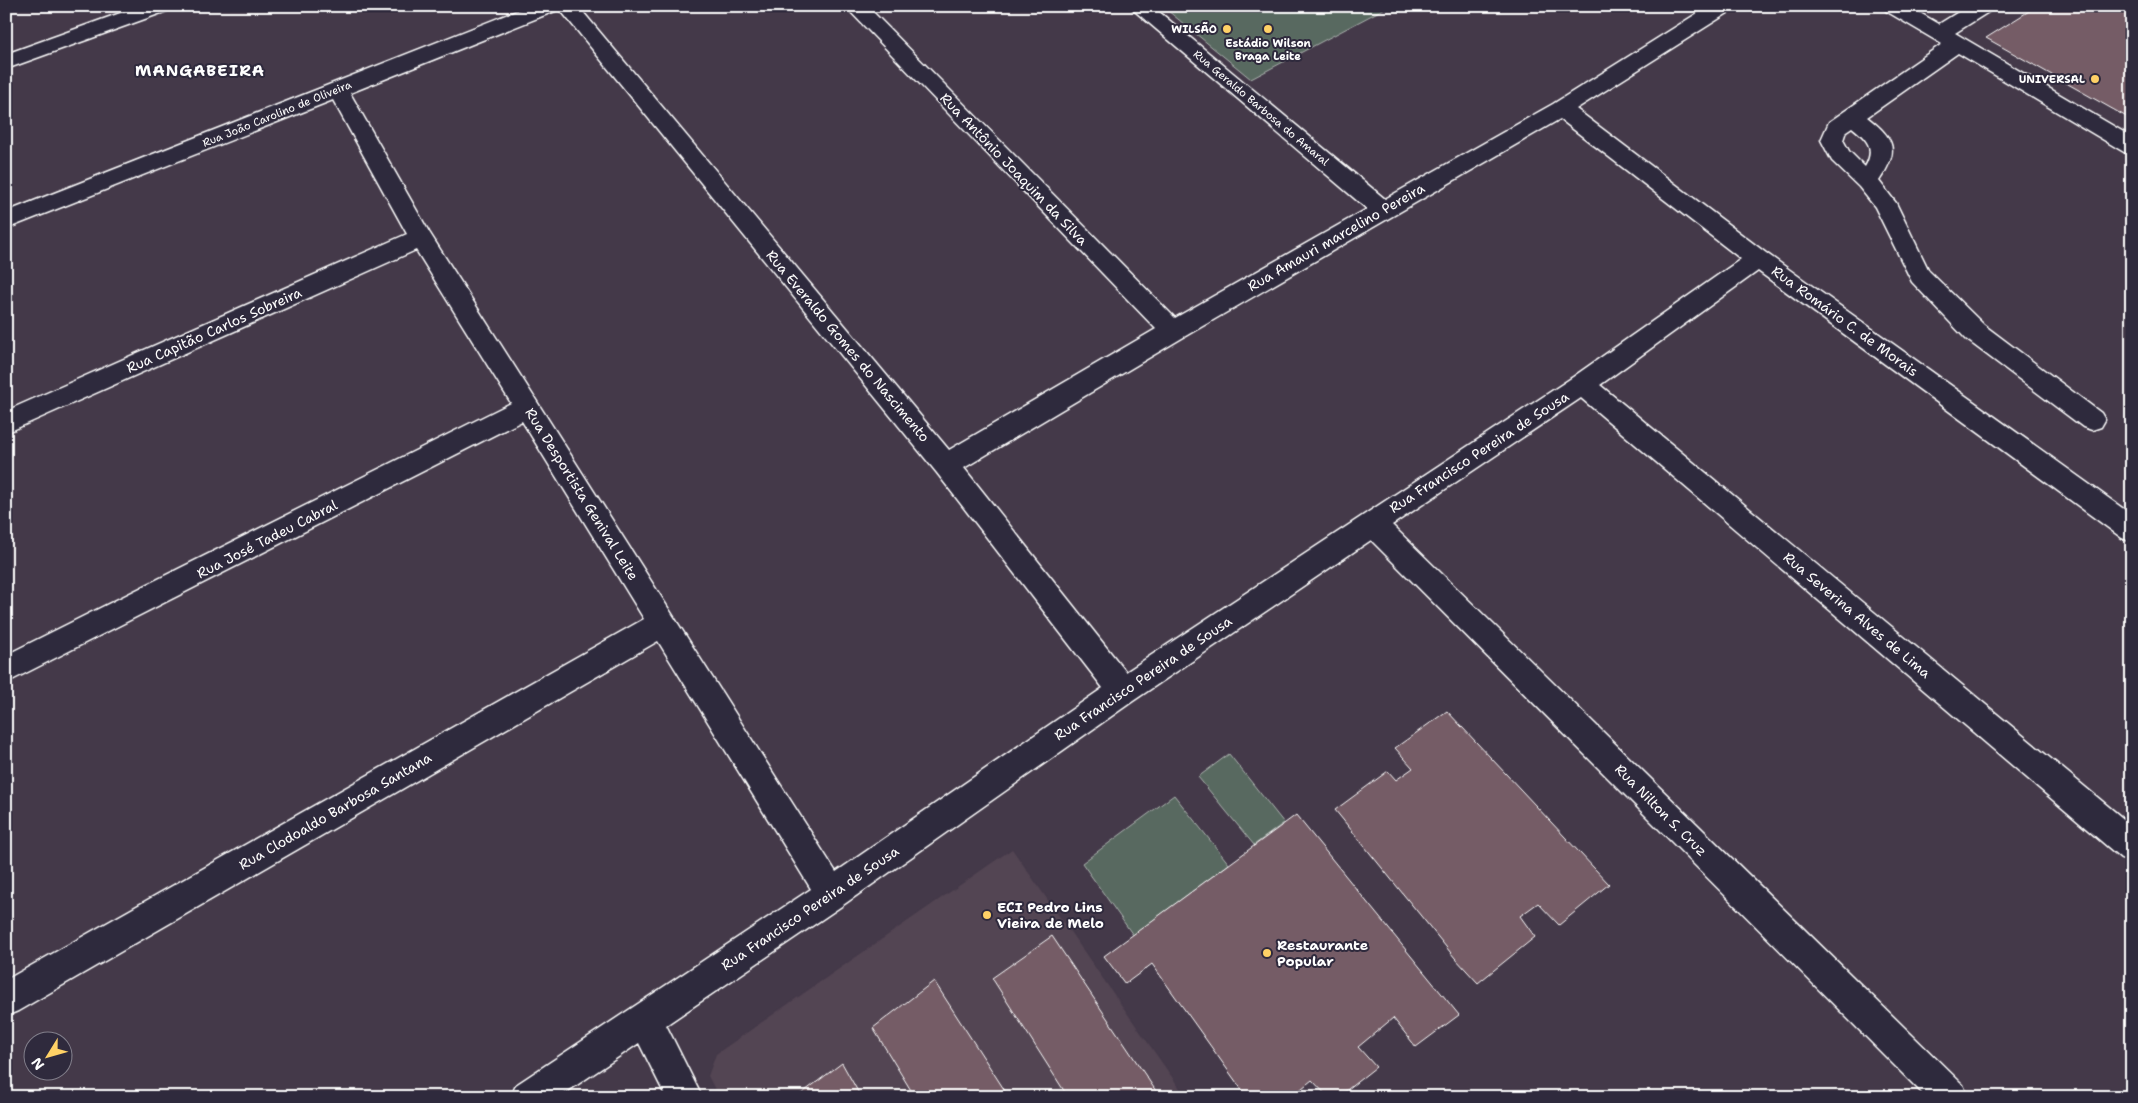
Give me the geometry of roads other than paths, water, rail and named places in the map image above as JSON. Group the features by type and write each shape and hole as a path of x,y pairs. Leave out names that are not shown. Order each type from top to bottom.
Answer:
{"street":[{"path":"6,62 160,6"},
{"name":"Rua João Carolino de Oliveira","path":"6,221 548,6"},
{"name":"Rua Everaldo Gomes do Nascimento","path":"567,6 946,465 1123,691"},
{"name":"Rua Antônio Joaquim da Silva","path":"855,6 1173,331"},
{"name":"Rua Geraldo Barbosa do Amaral","path":"1139,6 1383,210"},
{"name":"Rua Amauri marcelino Pereira","path":"946,465 1173,331 1561,109 1724,6"},
{"path":"1893,6 2132,148"},
{"path":"1983,6 1948,39 1837,127 1832,140 1840,156 1885,203 1920,276 1975,332 2092,420"},
{"name":"Rua Desportista Genival Leite","path":"338,90 421,238 832,894"},
{"name":"Rua Romário C. de Morais","path":"1561,109 1758,259 2132,530"},
{"path":"1852,116 1879,138 1883,152 1878,167 1866,181"},
{"name":"Rua Capitão Carlos Sobreira","path":"6,423 421,238"},
{"name":"Rua Francisco Pereira de Sousa","path":"528,1097 832,894 1123,691 1582,384 1758,259"},
{"name":"Rua Severina Alves de Lima","path":"1582,384 2132,847"},
{"name":"Rua José Tadeu Cabral","path":"6,670 527,407"},
{"name":"Rua Nilton S. Cruz","path":"1372,523 1951,1097"},
{"name":"Rua Clodoaldo Barbosa Santana","path":"6,999 663,622"},
{"path":"645,1019 685,1097"}],"place":[{"name":"WILSÃO","path":"1227,29"},
{"name":"Estádio Wilson Braga Leite","path":"1268,29"},
{"name":"UNIVERSAL","path":"2095,79"},
{"name":"ECI Pedro Lins Vieira de Melo","path":"987,915"},
{"name":"Restaurante Popular","path":"1267,953"}],"district":[{"name":"MANGABEIRA","path":"200,70"}]}
